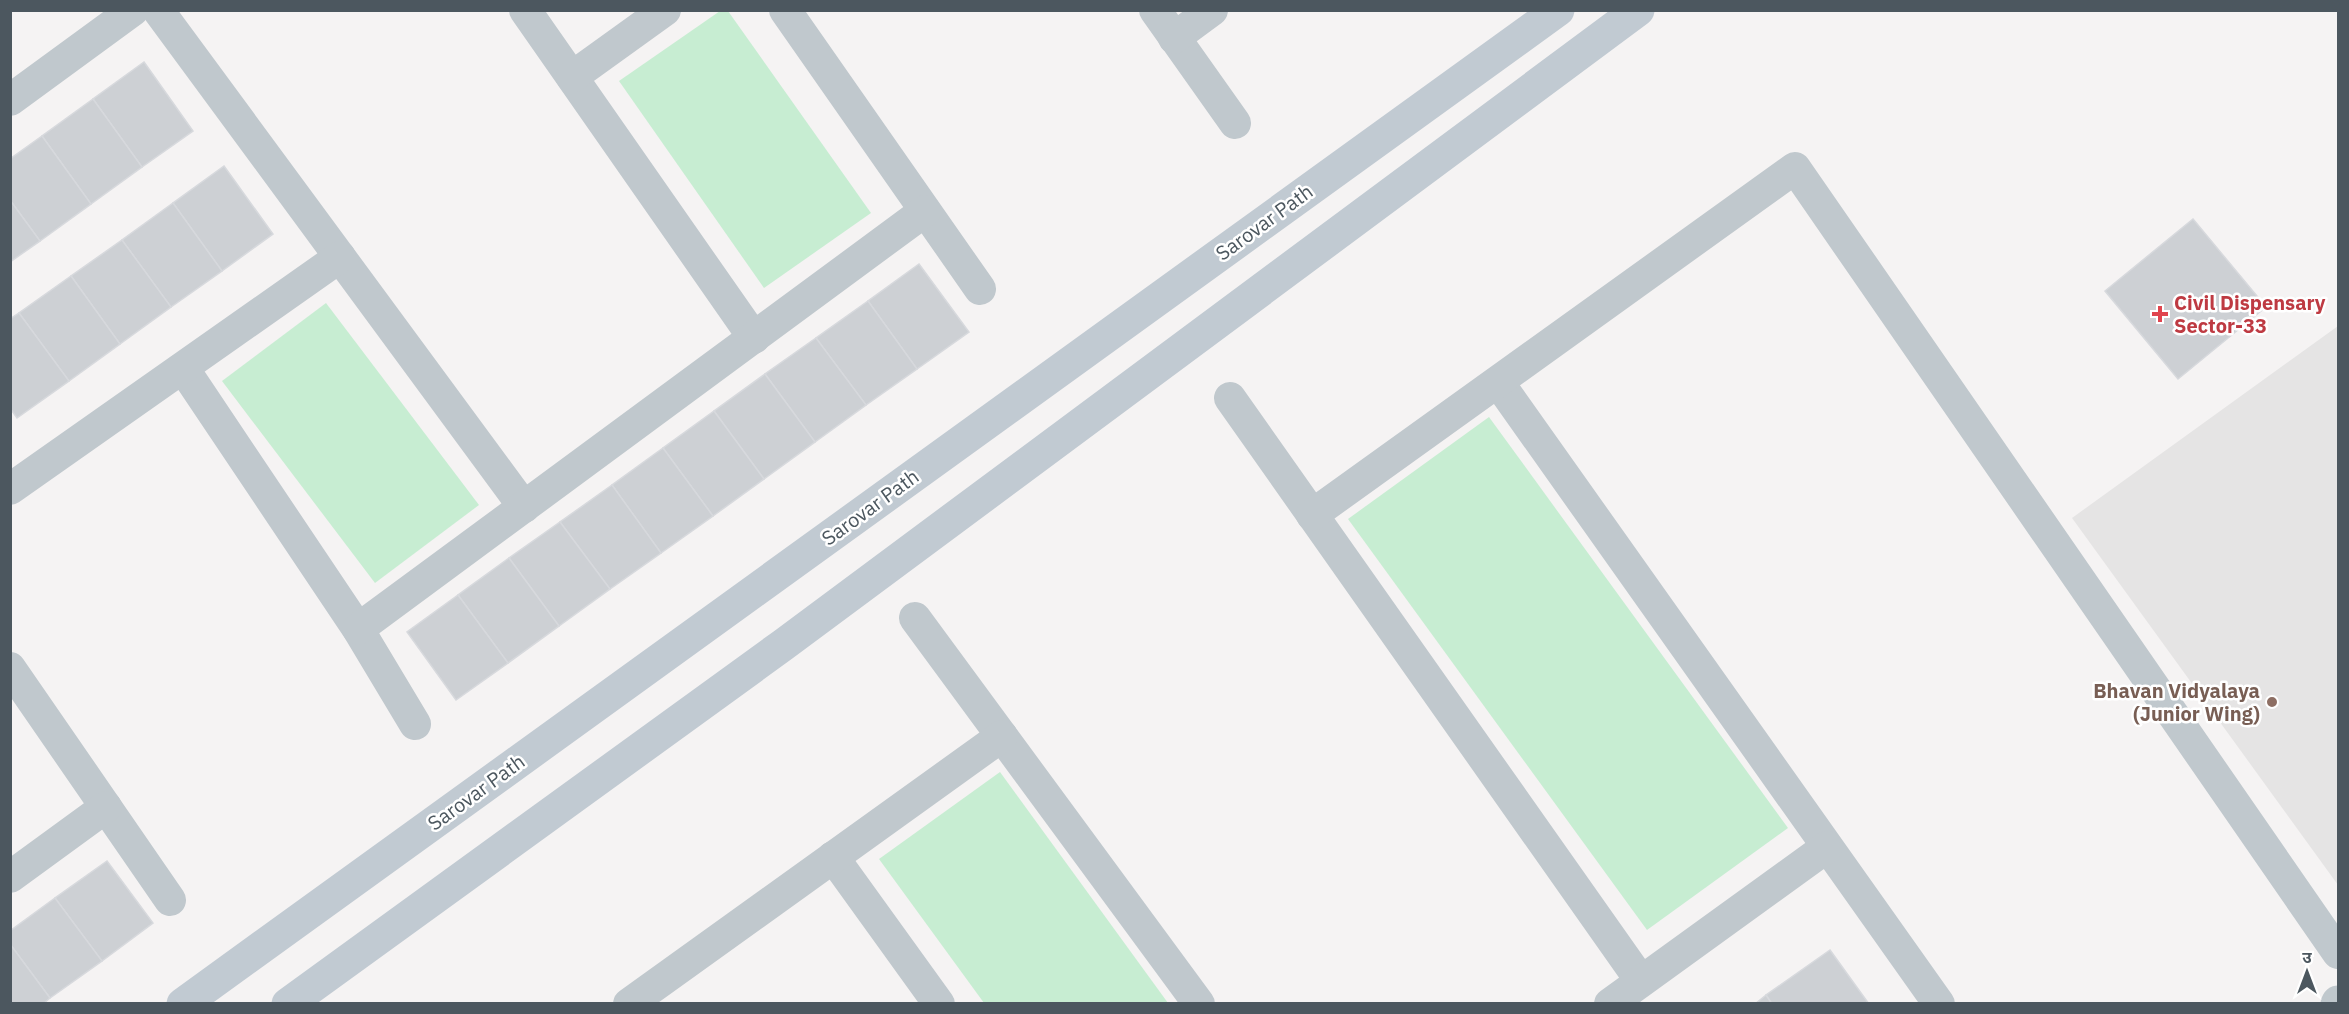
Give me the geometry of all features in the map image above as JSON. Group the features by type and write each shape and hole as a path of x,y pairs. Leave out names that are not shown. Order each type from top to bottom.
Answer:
{"main road":[{"name":"Sarovar Path","path":"183,1004 1557,10"},
{"path":"288,1004 783,645 1638,10"}],"street":[{"path":"10,100 133,10"},
{"path":"158,10 524,507"},
{"path":"525,10 754,338"},
{"path":"572,77 665,10"},
{"path":"785,10 980,289"},
{"path":"1155,10 1235,123"},
{"path":"1174,38 1212,10"},
{"path":"1312,515 1795,168 2338,953"},
{"path":"358,629 926,212"},
{"path":"10,489 340,257"},
{"path":"183,368 358,629 415,724"},
{"path":"1498,382 1939,1004"},
{"path":"1230,398 1641,981"},
{"path":"915,618 1199,1004"},
{"path":"10,668 170,900"},
{"path":"629,1004 1002,736"},
{"path":"10,877 106,807"},
{"path":"1610,1004 1827,847"},
{"path":"833,857 939,1004"}],"shaded area":[{"name":"Bhavan Vidyalaya (Junior Wing)","path":"2338,326 2338,885 2072,518"}],"green space":[{"path":"720,11 728,11 871,213 764,288 619,81"},
{"path":"326,303 479,505 375,583 222,381"},
{"path":"1489,417 1788,828 1647,930 1348,519"},
{"path":"1000,772 1168,1003 984,1003 879,859"}],"building":[{"path":"144,62 193,131 142,167 93,99"},
{"path":"93,99 142,167 91,204 42,136"},
{"path":"42,136 91,204 40,241 10,200 10,159"},
{"path":"224,166 273,234 222,271 173,203"},
{"path":"10,200 40,241 10,262"},
{"path":"173,203 222,271 171,307 122,240"},
{"path":"2193,219 2266,307 2178,379 2105,291"},
{"path":"122,240 171,307 120,344 71,276"},
{"path":"919,264 969,332 917,369 868,301"},
{"path":"71,276 120,344 69,381 19,313"},
{"path":"868,301 917,369 866,405 816,338"},
{"path":"19,313 69,381 17,418 10,408 10,319"},
{"path":"816,338 866,405 815,442 765,374"},
{"path":"765,374 815,442 764,479 714,411"},
{"path":"714,411 764,479 713,516 663,448"},
{"path":"663,448 713,516 661,553 612,485"},
{"path":"612,485 661,553 610,589 560,522"},
{"path":"560,522 610,589 559,626 509,558"},
{"path":"509,558 559,626 508,663 458,595"},
{"path":"458,595 508,663 456,700 407,632"},
{"path":"107,861 153,923 102,961 55,898"},
{"path":"55,898 102,961 50,998 10,944 10,931"},
{"path":"10,944 50,998 43,1004 10,1004"},
{"path":"1830,950 1869,1004 1772,1004 1766,995"},
{"path":"1766,995 1772,1004 1755,1004"}],"place":[{"name":"Civil Dispensary Sector-33","path":"2160,314"},
{"name":"Bhavan Vidyalaya (Junior Wing)","path":"2272,702"}]}
